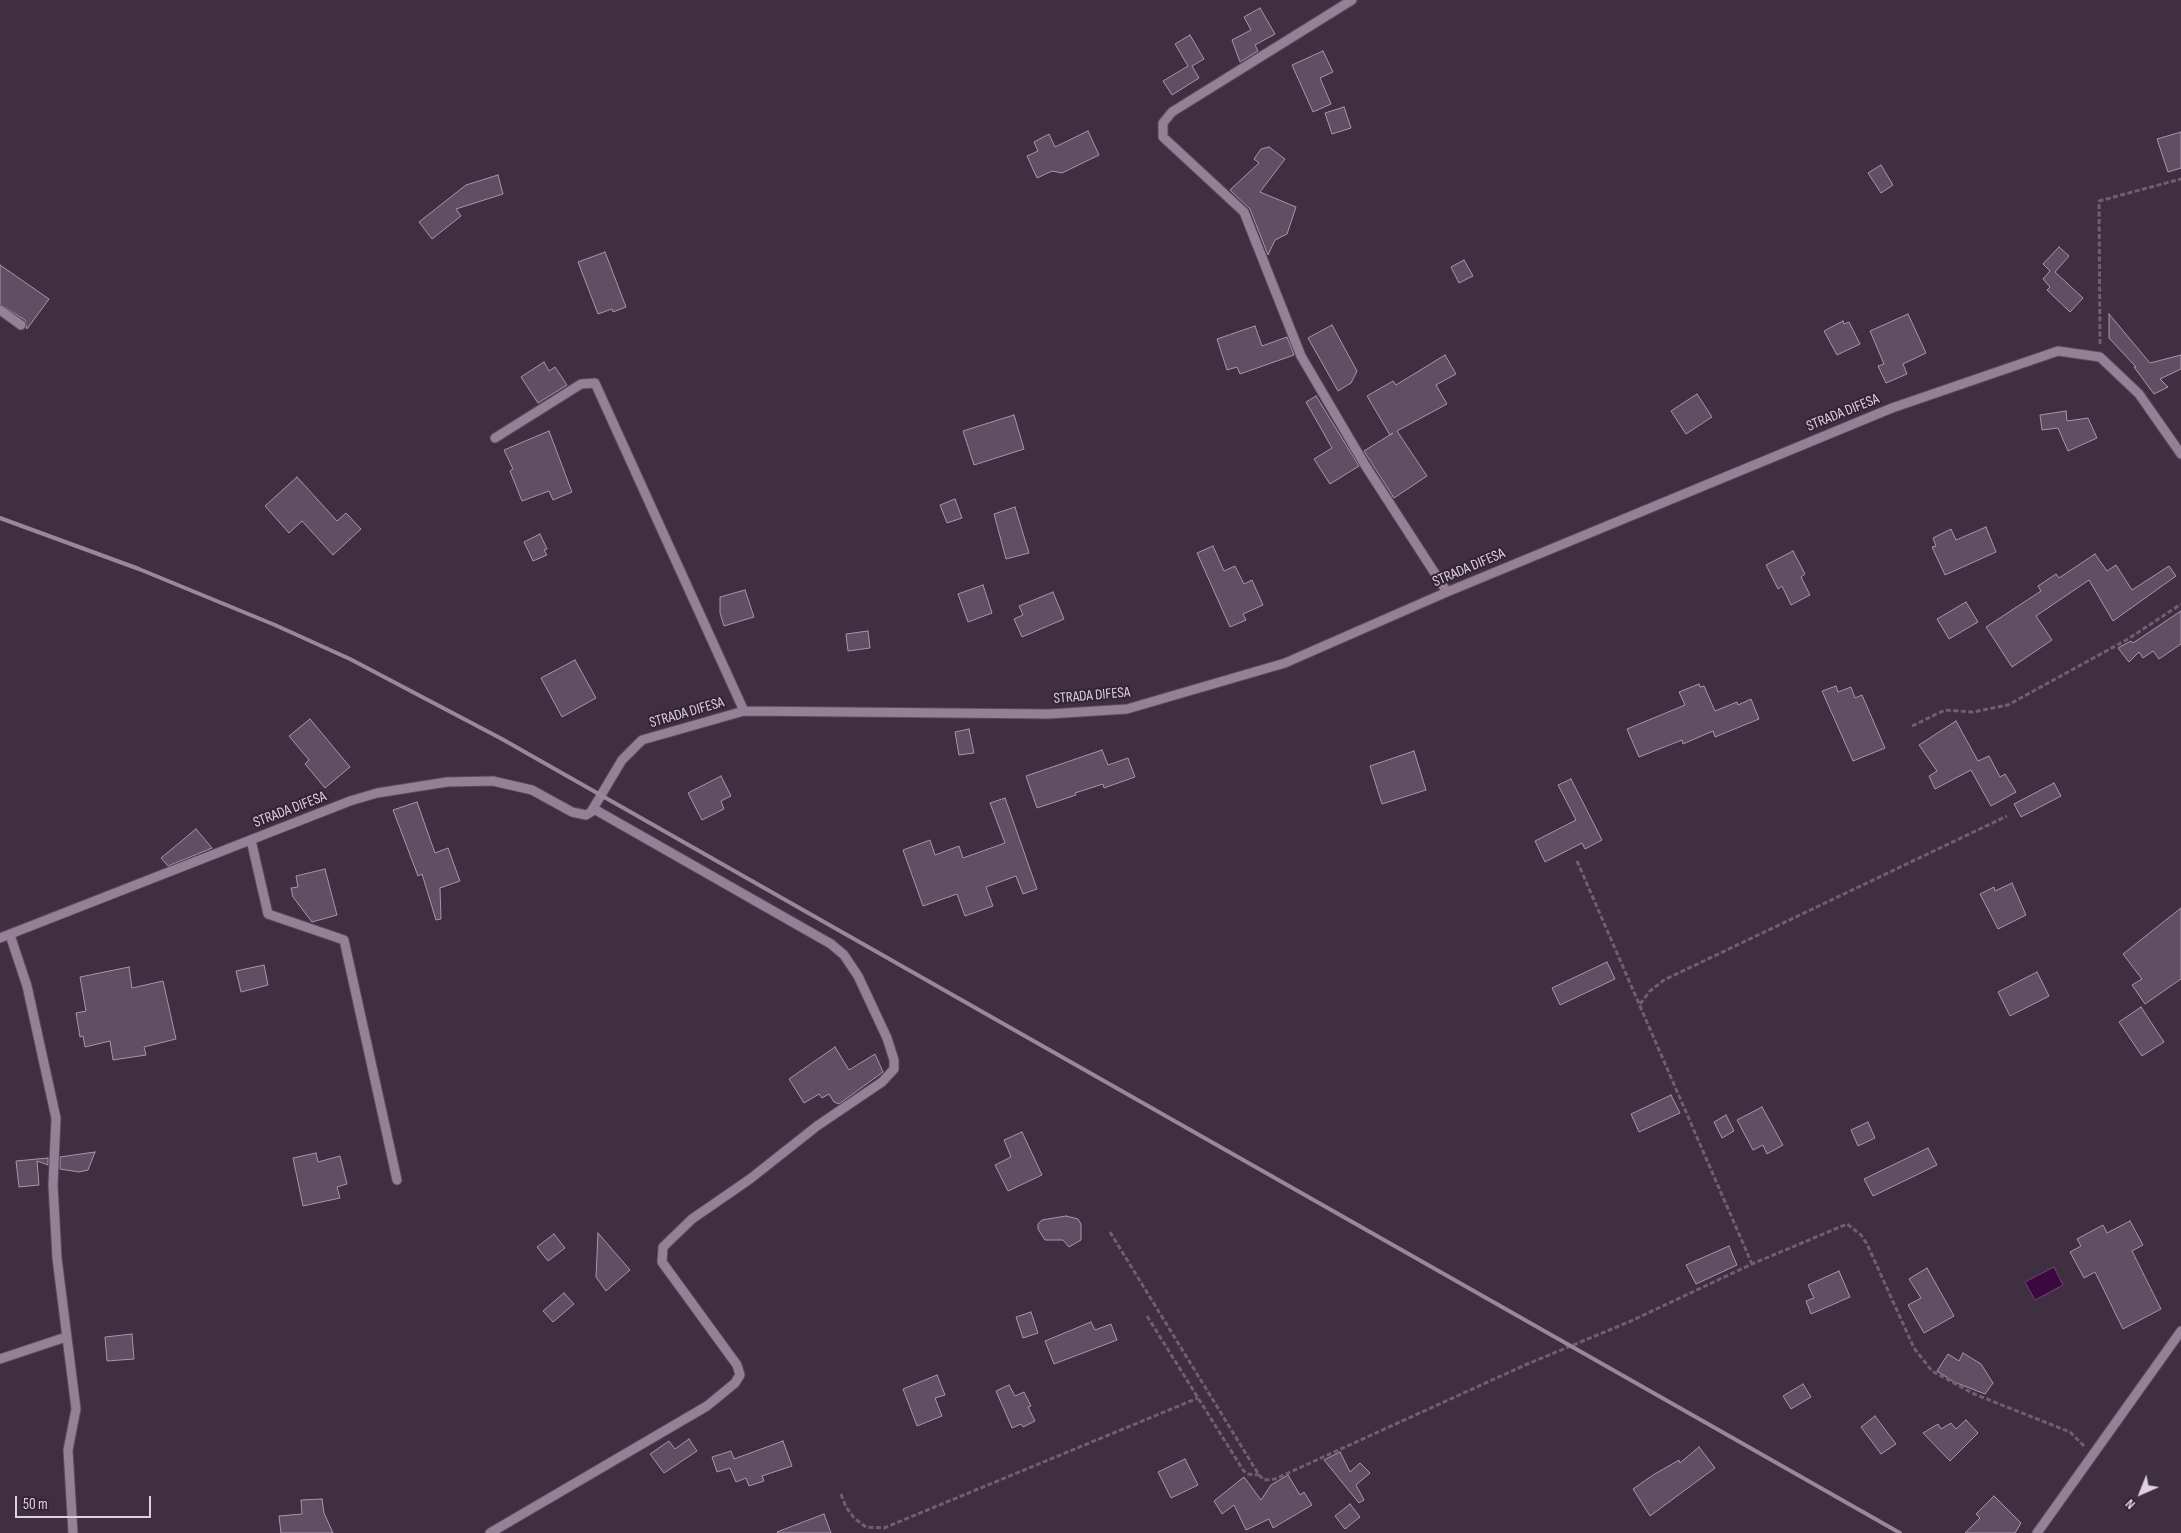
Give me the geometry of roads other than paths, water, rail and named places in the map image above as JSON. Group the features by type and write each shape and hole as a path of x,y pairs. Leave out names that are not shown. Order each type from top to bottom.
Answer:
{"street":[{"path":"1352,0 1172,112 1163,123 1164,137 1244,212 1301,356 1365,465 1446,592"},
{"path":"0,310 21,324"},
{"name":"STRADA DIFESA","path":"0,938 377,793 447,782 493,781 521,787 580,816 589,814 594,809 622,760 642,740 744,711 1049,714 1127,709 1285,663 1446,592 1892,408 2058,351 2100,357 2139,394 2181,454"},
{"path":"495,438 581,384 595,383 744,711"},
{"path":"490,1533 707,1406 735,1383 740,1376 737,1365 662,1262 663,1247 692,1219 750,1178 817,1126 882,1082 894,1070 894,1060 887,1038 858,976 851,963 837,949 594,809"},
{"path":"251,840 268,914 344,940 397,1180"},
{"path":"10,934 27,986 56,1118 53,1184 57,1258 76,1409 68,1450 73,1533"},
{"path":"2037,1533 2181,1331"},
{"path":"0,1359 66,1338"}],"railway":[{"path":"0,518 139,569 275,625 350,659 502,739 1900,1533"}]}
